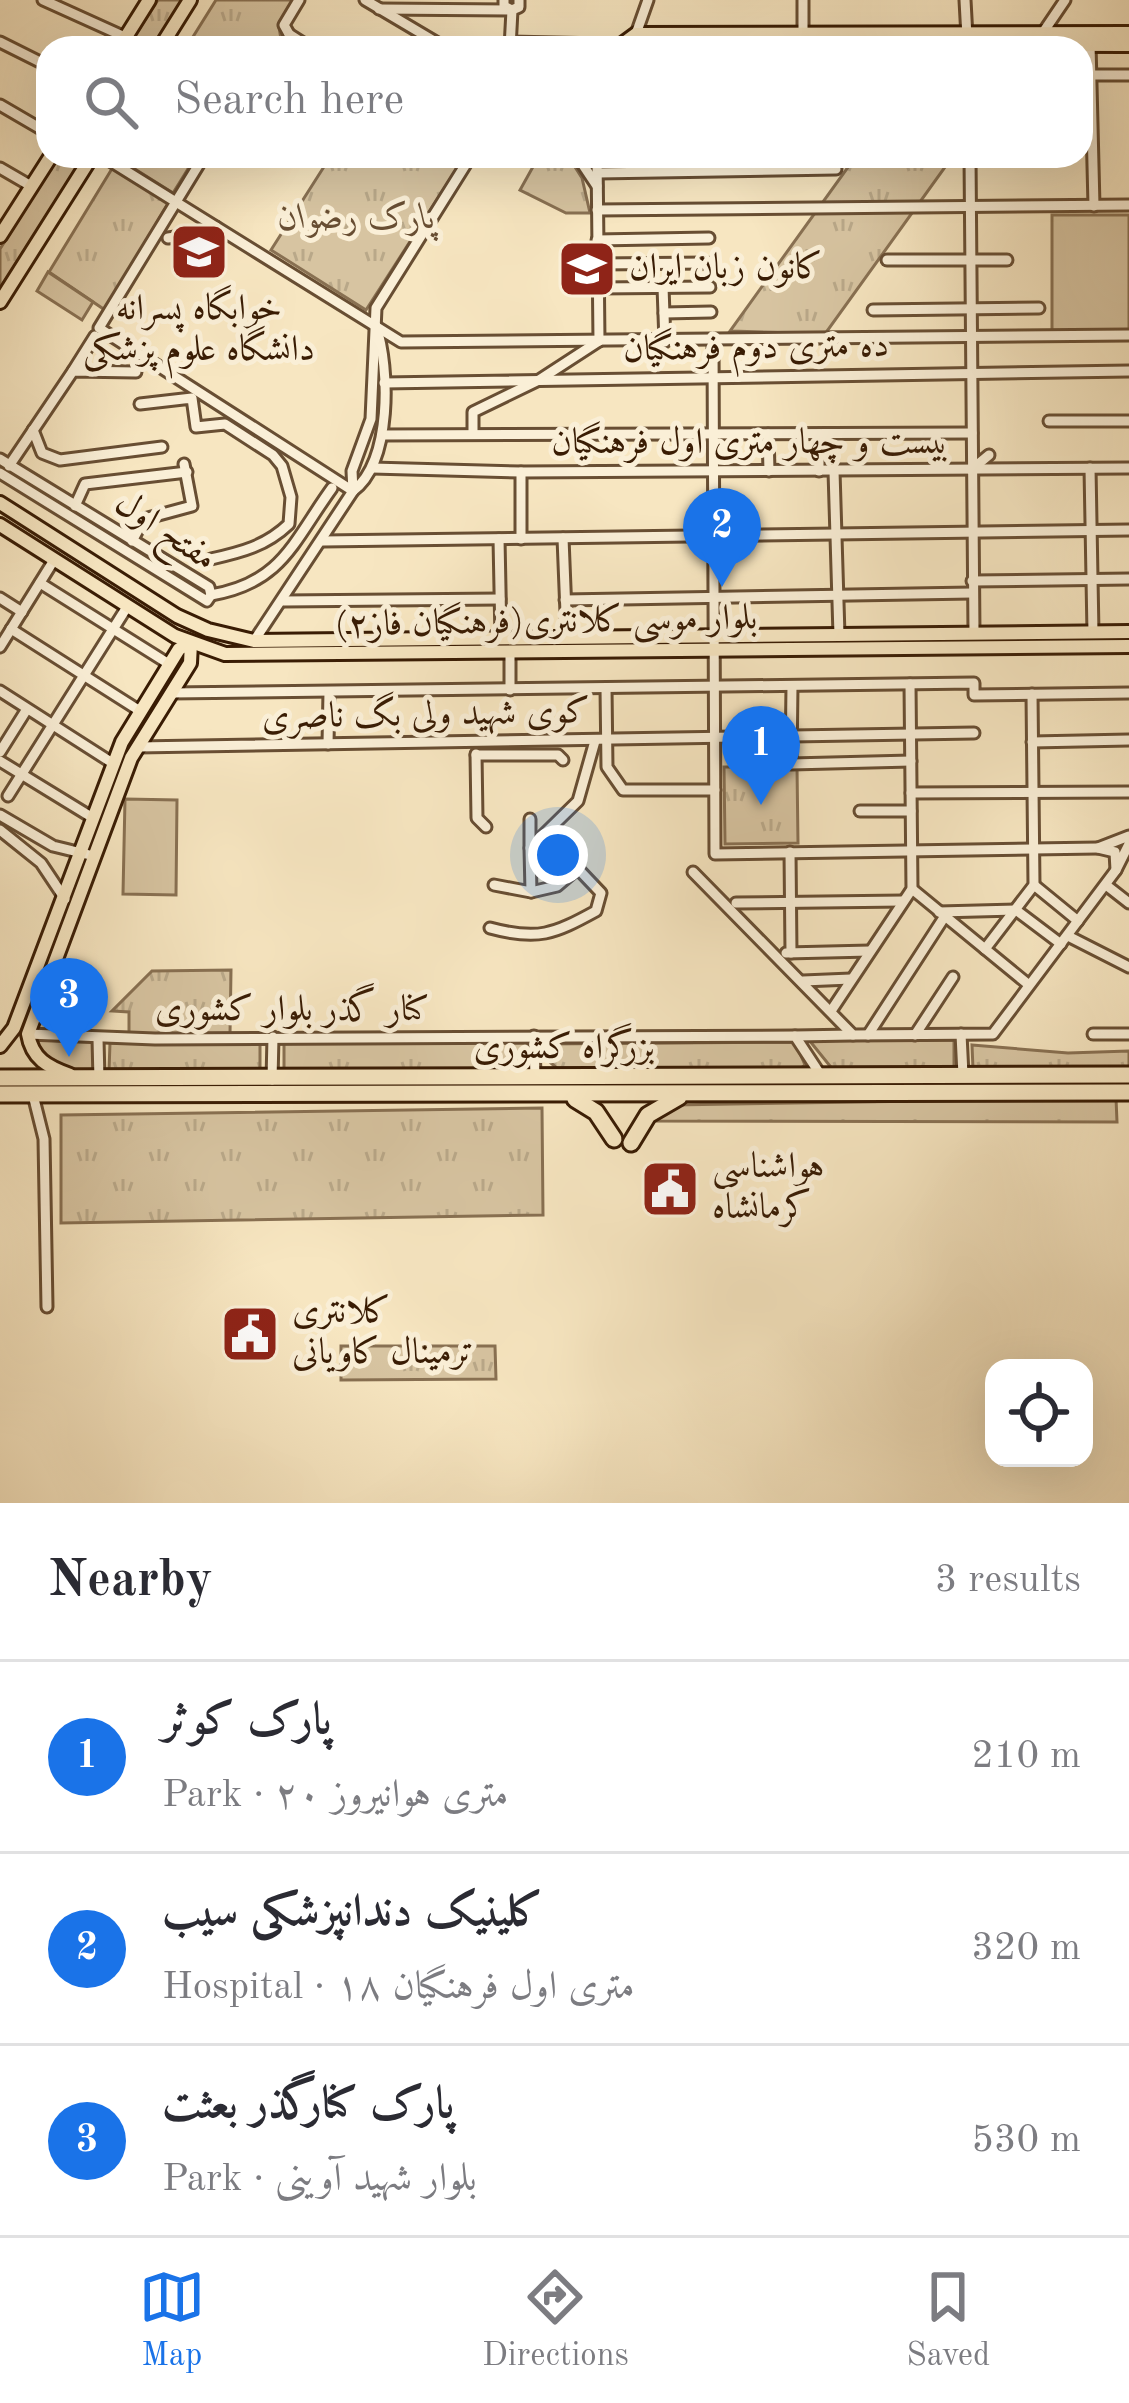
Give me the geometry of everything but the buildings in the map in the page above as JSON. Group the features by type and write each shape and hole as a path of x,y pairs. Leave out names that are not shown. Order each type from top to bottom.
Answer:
{"highway":[{"name":"بزرگراه کشوری","path":"0,1078 535,1079 592,1087 645,1087 822,1077 1129,1075"},
{"name":"بزرگراه کشوری","path":"0,1094 560,1095 592,1087"},
{"name":"بزرگراه کشوری","path":"645,1087 694,1095 1129,1092"},
{"path":"560,1095 590,1107 622,1141 648,1115 694,1095"}],"main road":[{"path":"126,36 149,0"},
{"path":"168,36 190,0"},
{"path":"777,36 803,32 876,36"},
{"path":"1093,37 1129,33"},
{"path":"1093,44 1129,44"},
{"path":"1,234 43,168"},
{"path":"0,302 84,168"},
{"name":"بلوار موسی کلانتری(فرهنگیان فاز۲)","path":"0,503 194,625 254,640 567,638 1129,646"},
{"name":"بلوار موسی کلانتری(فرهنگیان فاز۲)","path":"0,525 127,607 191,643 225,654 510,653 839,635 1129,632"},
{"path":"90,1080 44,1064 21,1031 64,899 138,747 194,652 151,601"},
{"path":"0,1046 21,1031 88,854 93,818 140,711 182,646 239,647 254,640"}],"street":[{"path":"44,0 109,36"},
{"path":"292,36 284,26 299,0"},
{"path":"365,0 425,36"},
{"path":"504,0 504,6 512,10"},
{"path":"379,9 512,10 519,7 519,0"},
{"path":"637,36 648,0"},
{"path":"803,0 803,32"},
{"path":"965,0 967,36"},
{"path":"1041,36 1065,0"},
{"path":"511,36 512,10"},
{"path":"0,42 36,60"},
{"path":"1093,75 1129,74"},
{"path":"0,105 36,126"},
{"path":"0,168 32,186"},
{"path":"121,168 401,342"},
{"path":"3,468 73,370 197,168"},
{"path":"254,640 372,468 382,435 382,354 376,308 464,168"},
{"path":"585,168 597,186"},
{"path":"598,168 599,341"},
{"path":"970,168 974,633"},
{"path":"1089,168 1094,206"},
{"path":"598,172 836,170"},
{"path":"597,210 1129,205"},
{"path":"168,238 216,227"},
{"path":"597,240 709,238"},
{"path":"887,260 1007,260"},
{"path":"598,264 708,263"},
{"path":"663,287 665,342"},
{"path":"598,288 710,287"},
{"path":"873,310 1039,308"},
{"path":"664,313 711,311"},
{"path":"353,491 352,471 371,419 376,326"},
{"path":"96,332 353,491"},
{"path":"382,354 401,342 1129,335"},
{"path":"473,434 473,412 539,380 599,341"},
{"path":"712,341 715,854 1129,844"},
{"path":"73,370 136,372"},
{"name":"ده متری دوم فرهنگیان","path":"383,383 1129,371"},
{"path":"140,404 192,398 196,427 225,424 273,454 282,466 290,497 289,524 274,539 250,551 212,559"},
{"path":"1049,421 1129,421"},
{"path":"33,430 42,453 60,460 163,447"},
{"path":"382,435 972,433"},
{"path":"768,434 769,471"},
{"path":"819,434 819,471"},
{"path":"971,470 989,455"},
{"name":"مفتح اول","path":"3,468 76,505 207,601 212,595 242,590 270,575 300,533"},
{"name":"مفتح اول","path":"3,468 68,515 129,545"},
{"path":"68,515 85,484 186,468 192,506 144,519 129,545"},
{"name":"بیست و چهار متری اول فرهنگیان","path":"372,468 521,472 1129,468"},
{"path":"1090,468 1093,633"},
{"path":"833,471 839,635"},
{"path":"521,472 521,538"},
{"path":"289,524 300,533 332,488"},
{"path":"323,542 1129,530"},
{"path":"563,538 567,638"},
{"path":"500,539 501,639"},
{"path":"0,647 54,560"},
{"path":"566,600 837,596 1129,579"},
{"path":"40,583 170,664"},
{"path":"0,598 22,612"},
{"path":"284,601 500,598"},
{"path":"8,796 127,607"},
{"path":"11,629 140,711"},
{"path":"510,653 510,690"},
{"path":"171,693 974,683 974,695 1129,693"},
{"path":"831,1011 912,889 910,684"},
{"path":"791,686 791,764 911,761"},
{"path":"530,848 578,801 601,741 606,688"},
{"path":"0,691 114,764"},
{"path":"328,744 329,692"},
{"path":"985,949 1034,885 1032,694"},
{"path":"28,709 5,734 0,757 93,818"},
{"name":"کوی شهید ولی بگ ناصری","path":"138,747 974,733"},
{"path":"1032,742 1129,740"},
{"path":"601,741 607,767 623,790 715,790"},
{"path":"476,742 477,818 486,827"},
{"path":"476,755 558,755 563,760"},
{"path":"911,793 1129,792"},
{"path":"860,811 911,811"},
{"path":"0,815 53,846 88,854"},
{"path":"530,819 531,892"},
{"path":"0,830 40,862 64,899"},
{"path":"490,928 523,937 555,933 596,911 601,893 546,836"},
{"path":"912,889 1029,985 1106,885 1129,844"},
{"path":"1098,848 1115,852 1116,869"},
{"path":"790,852 791,952"},
{"path":"494,885 531,892 557,886 577,868"},
{"path":"693,872 853,1035"},
{"path":"1034,885 1078,921"},
{"path":"1106,885 1129,903"},
{"path":"736,903 903,901"},
{"path":"942,914 1016,910 1064,940 1129,967"},
{"path":"868,1035 942,914"},
{"path":"774,952 870,951"},
{"path":"915,1035 952,977"},
{"path":"802,981 852,979"},
{"name":"کنار گذر بلوار کشوری","path":"21,1031 98,1039 993,1034 1029,985"},
{"path":"961,1034 963,1075"},
{"path":"1093,1034 1129,1034"},
{"path":"534,1036 535,1079"},
{"path":"796,1036 822,1077"},
{"path":"272,1080 273,1037"},
{"path":"90,1080 98,1039"},
{"path":"33,1095 44,1139 47,1307"}],"green space":[{"path":"158,0 183,0 160,36 135,36"},
{"path":"216,0 296,0 279,27 280,36 194,36"},
{"path":"51,168 76,168 0,289 0,249"},
{"path":"112,168 169,202 105,310 49,272"},
{"path":"133,168 189,168 173,193"},
{"name":"پارک رضوان","path":"323,168 457,168 366,310 271,250"},
{"path":"532,168 576,168 590,213 566,213 520,190"},
{"path":"847,168 944,168 825,334 730,331"},
{"path":"1052,215 1129,215 1129,331 1052,334"},
{"path":"48,272 93,302 82,320 37,291"},
{"path":"724,767 797,767 798,843 725,844"},
{"path":"125,799 177,800 176,895 123,894"},
{"path":"231,970 230,1034 129,1036 129,1012 112,1011 152,971"},
{"path":"284,1039 529,1039 529,1057 514,1072 284,1072"},
{"path":"37,1040 95,1042 95,1075 51,1063"},
{"path":"809,1040 954,1040 954,1070 834,1071"},
{"path":"795,1042 805,1065 800,1069 559,1070 544,1057 543,1044"},
{"path":"110,1043 260,1043 260,1071 109,1071"},
{"path":"972,1045 1068,1053 1129,1051 1129,1069 973,1069"},
{"path":"1116,1098 1117,1122 649,1121 672,1105"},
{"path":"542,1108 543,1215 61,1223 61,1115"},
{"path":"341,1346 495,1346 496,1379 341,1380"}],"place":[{"name":"خوابگاه پسرانه دانشگاه علوم پزشکی","path":"199,252"},
{"name":"کانون زبان ایران","path":"587,269"},
{"name":"کلینیک دندانپزشکی سیب","path":"722,587"},
{"name":"پارک کوثر","path":"761,805"},
{"name":"پارک کنارگذر بعثت","path":"69,1057"},
{"name":"هواشناسی کرمانشاه","path":"670,1189"},
{"name":"کلانتری ترمینال کاویانی","path":"250,1334"}]}
